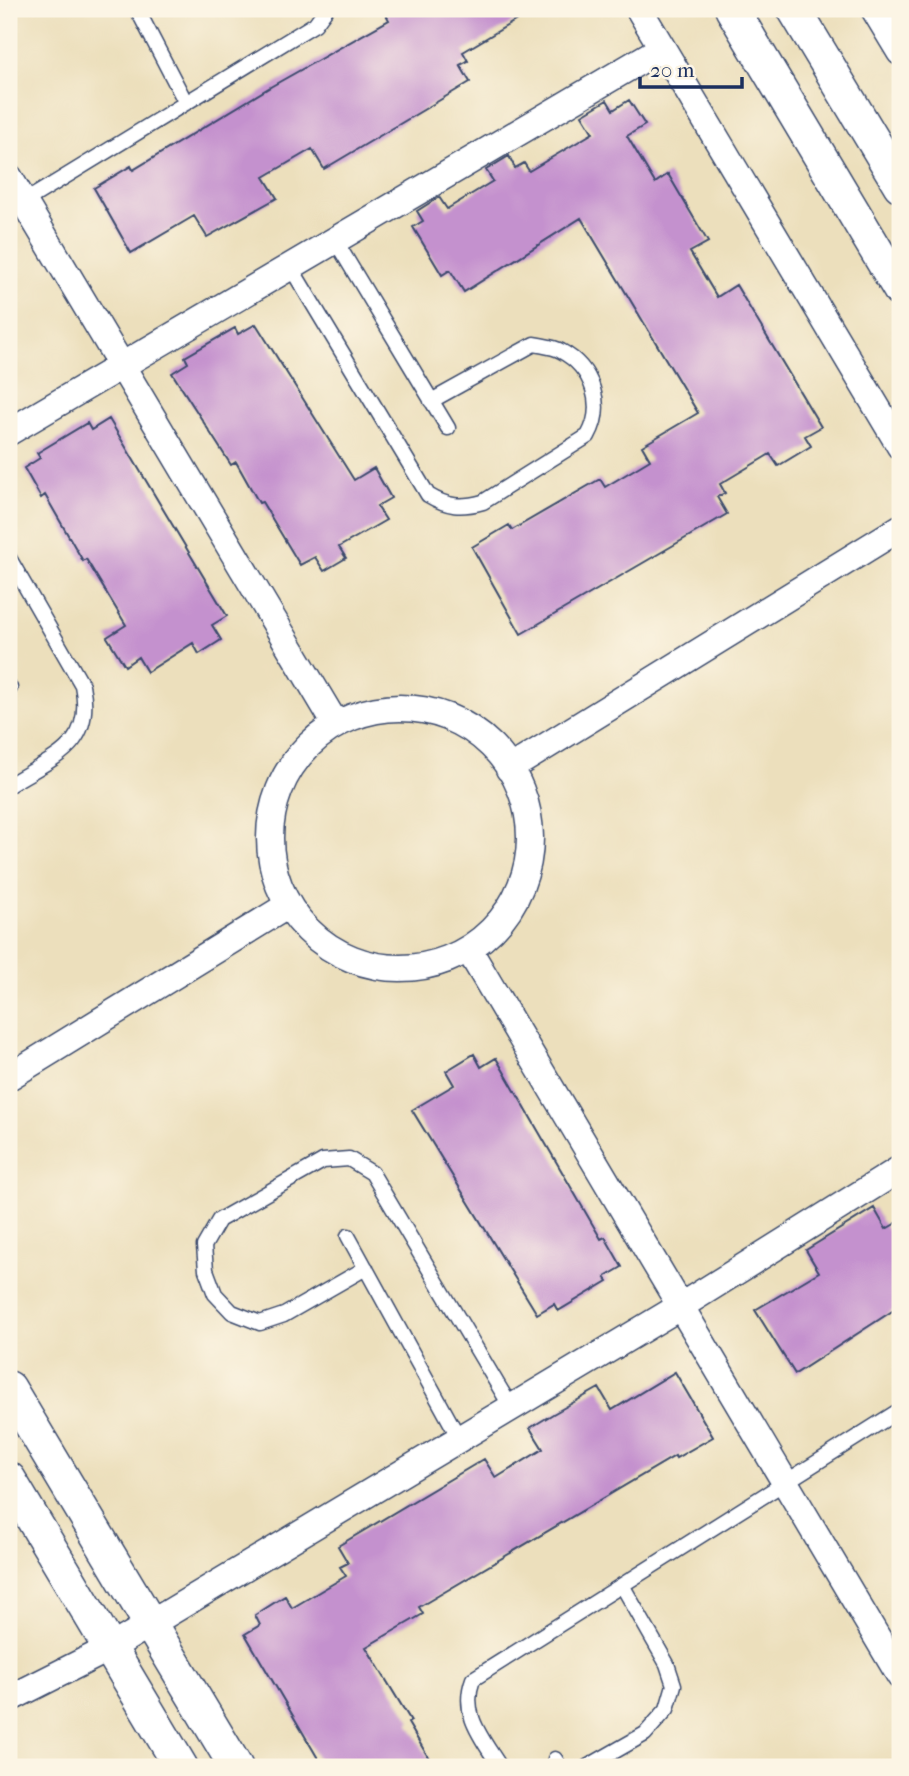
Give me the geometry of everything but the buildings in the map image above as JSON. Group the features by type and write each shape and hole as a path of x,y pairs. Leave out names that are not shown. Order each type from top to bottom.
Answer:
{"street":[{"path":"639,9 900,446"},
{"path":"732,9 900,290"},
{"path":"794,9 900,185"},
{"path":"874,9 900,52"},
{"path":"9,432 662,48"},
{"path":"9,177 16,207 121,365 335,723"},
{"path":"509,769 900,528"},
{"path":"377,708 422,708 465,723 499,752 509,769 523,791 531,835 524,880 503,920 469,950 431,966 390,970 349,960 313,938 287,906 272,867 269,825 280,785 302,750 335,723 377,708"},
{"path":"9,1077 287,906"},
{"path":"469,950 900,1676"},
{"path":"9,1699 110,1648 148,1622 681,1306 900,1169"},
{"path":"9,1388 236,1767"},
{"path":"9,1479 181,1767"}],"lane":[{"path":"137,9 186,103"},
{"path":"16,207 315,24 326,9"},
{"path":"335,240 448,428"},
{"path":"290,266 428,495 446,506 465,507 483,502 588,436 597,419 596,396 580,363 559,349 534,344 431,401"},
{"path":"9,558 82,685 86,704 85,726 69,747 9,785"},
{"path":"366,1268 284,1315 260,1322 232,1312 215,1294 206,1270 204,1246 219,1220 323,1161 349,1159 372,1173 511,1407"},
{"path":"348,1236 458,1438"},
{"path":"500,1767 471,1718 467,1696 473,1679 900,1410"},
{"path":"587,1767 645,1734 667,1709 674,1685 667,1664 622,1585"}]}
